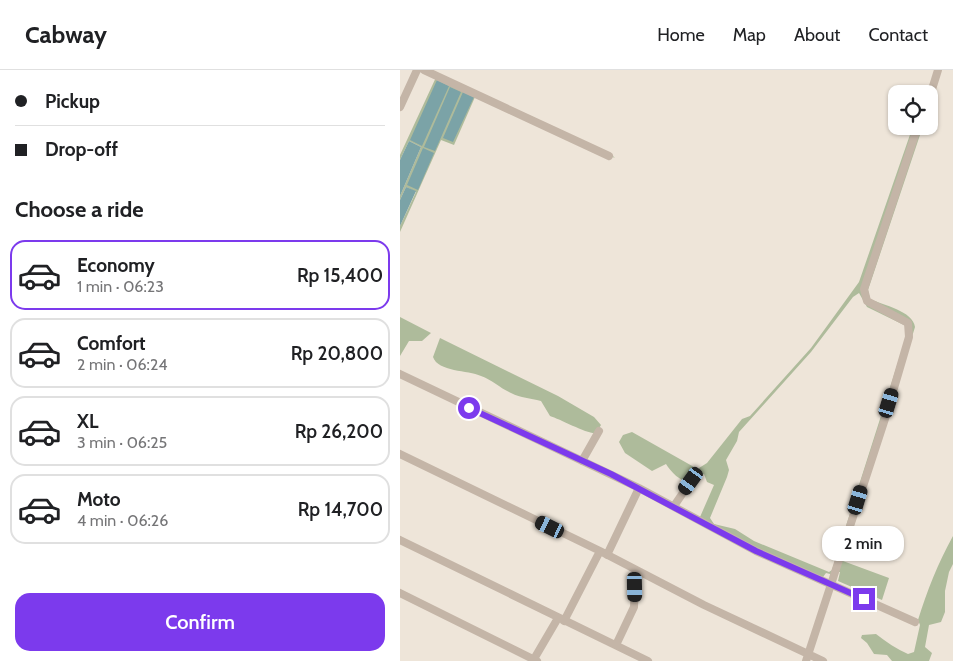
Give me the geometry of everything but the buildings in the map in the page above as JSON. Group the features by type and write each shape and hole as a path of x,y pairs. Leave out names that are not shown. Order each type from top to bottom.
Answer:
{"street":[{"path":"400,107 416,70"},
{"path":"424,70 609,156"},
{"path":"933,85 938,70"},
{"path":"807,658 884,422 910,331 906,321 867,301 864,289 915,135"},
{"path":"400,374 639,488 756,551 915,622"},
{"path":"582,460 599,431"},
{"path":"400,454 604,553 807,658 823,661"},
{"path":"674,506 691,481"},
{"path":"400,593 535,660 604,553 639,488"},
{"path":"400,540 648,661"},
{"path":"616,645 634,607 635,583 640,572"}],"green space":[{"path":"438,73 610,153 615,158 475,97 454,145 441,140 400,232 400,226 416,192 406,187 400,200 400,196 421,147 409,141 400,160 400,155"},
{"path":"910,135 920,135 868,290 870,299 903,313 913,321 915,327 843,561 889,578 882,600 838,581 840,572 834,572 830,584 830,574 826,573 823,577 764,553 700,517 714,485 707,482 704,474 699,477 699,468 707,463 742,419 750,416 811,348 859,282","holes":["859,293 867,307 906,326 907,334 832,570 829,572 754,541 735,529 714,524 710,518 729,470 726,460 737,441 739,432 811,352 853,297"]},
{"path":"400,317 431,333 422,341 409,341 400,356"},
{"path":"440,338 558,396 594,417 601,425 596,433 581,429 550,416 541,401 515,395 481,376 441,365 433,357"},
{"path":"632,432 694,467 695,474 692,482 680,479 666,464 652,471 625,453 619,442 623,435"},
{"path":"953,536 953,564 949,572 945,591 945,612 941,622 929,625 925,647 932,653 929,661 892,661 887,655 874,654 867,643 861,638 862,635 876,634 908,654 914,652 920,625 918,620 921,609"}],"water":[{"path":"437,80 449,86 422,146 410,140"},
{"path":"450,87 461,92 435,151 424,147"},
{"path":"463,92 474,97 453,142 443,138"},
{"path":"409,141 421,147 400,196 400,160"},
{"path":"423,148 434,153 418,190 407,185"},
{"path":"406,187 416,191 400,226 400,200"}],"route":[{"path":"469,408 611,474 756,551 864,599"}]}
